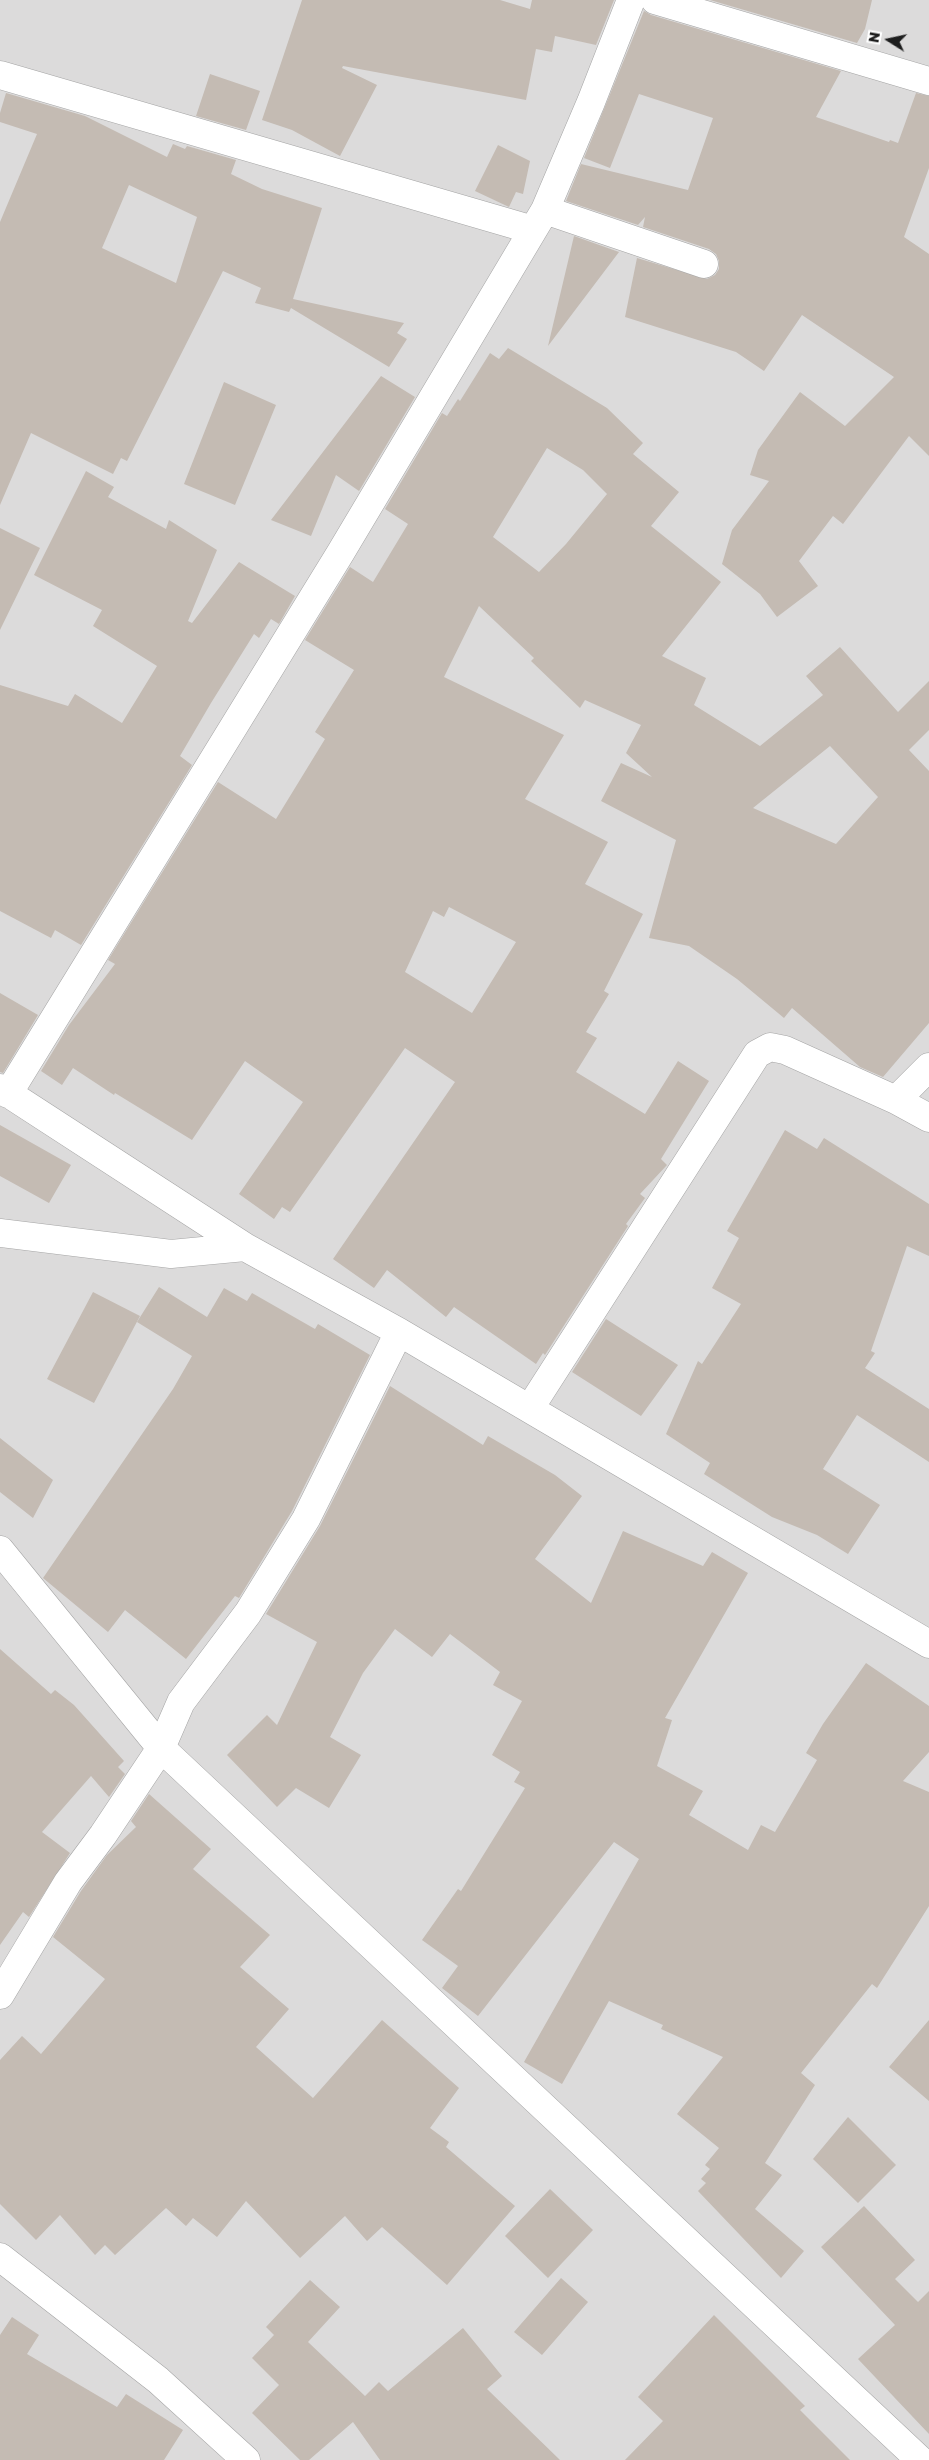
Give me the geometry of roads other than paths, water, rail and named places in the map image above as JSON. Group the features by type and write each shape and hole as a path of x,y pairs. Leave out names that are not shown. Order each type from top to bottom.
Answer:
{"street":[{"path":"631,0 591,102 539,220 341,552 4,1091 245,1247 399,1332 530,1408 929,1644"},
{"path":"655,0 929,81"},
{"path":"0,75 704,264"},
{"path":"530,1408 757,1054 770,1048 785,1050 896,1100 929,1118"},
{"path":"896,1100 929,1067"},
{"path":"0,1233 172,1254 245,1247"},
{"path":"0,1995 68,1882 103,1835 161,1748 181,1702 248,1613 306,1519 399,1332"},
{"path":"0,1550 161,1748 920,2460"},
{"path":"0,2256 158,2380 246,2460"}]}
